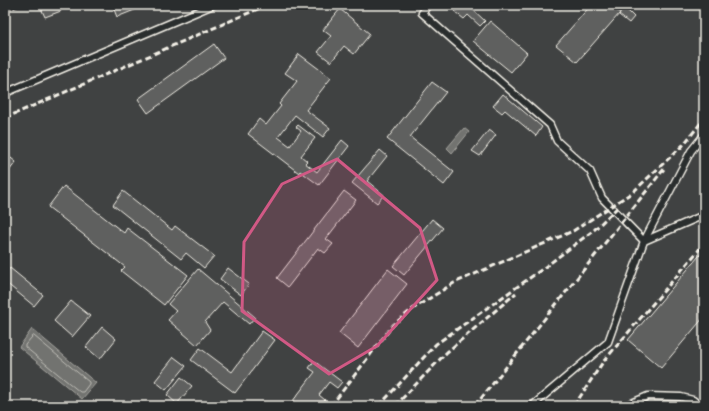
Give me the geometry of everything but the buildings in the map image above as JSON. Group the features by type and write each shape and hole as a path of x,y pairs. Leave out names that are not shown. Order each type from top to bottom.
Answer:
{"lane":[{"path":"5,93 213,5"},
{"path":"428,5 422,13 550,125 557,141 590,170 602,198 644,241"},
{"path":"532,406 608,342 644,241 691,151 704,135"},
{"path":"644,241 704,215"},
{"path":"625,406 648,396 681,397 693,400 700,406"}],"highlighted area":[{"path":"337,159 420,228 437,280 377,346 329,374 242,311 244,242 282,184"}],"shaded area":[{"path":"5,5 704,5 704,406 5,406"}],"water":[{"path":"464,128 469,132 452,153 447,148"},
{"path":"32,329 96,383 82,399 19,347"}],"railway":[{"path":"5,11 19,5"},
{"path":"5,118 267,5"},
{"path":"680,149 704,119"},
{"path":"331,406 393,325 411,310 454,283 573,231 633,192 683,145"},
{"path":"475,406 664,169"},
{"path":"379,406 436,344 541,270 594,230 619,206"},
{"path":"574,406 603,362 704,244"},
{"path":"395,406 447,352 516,293"}]}
